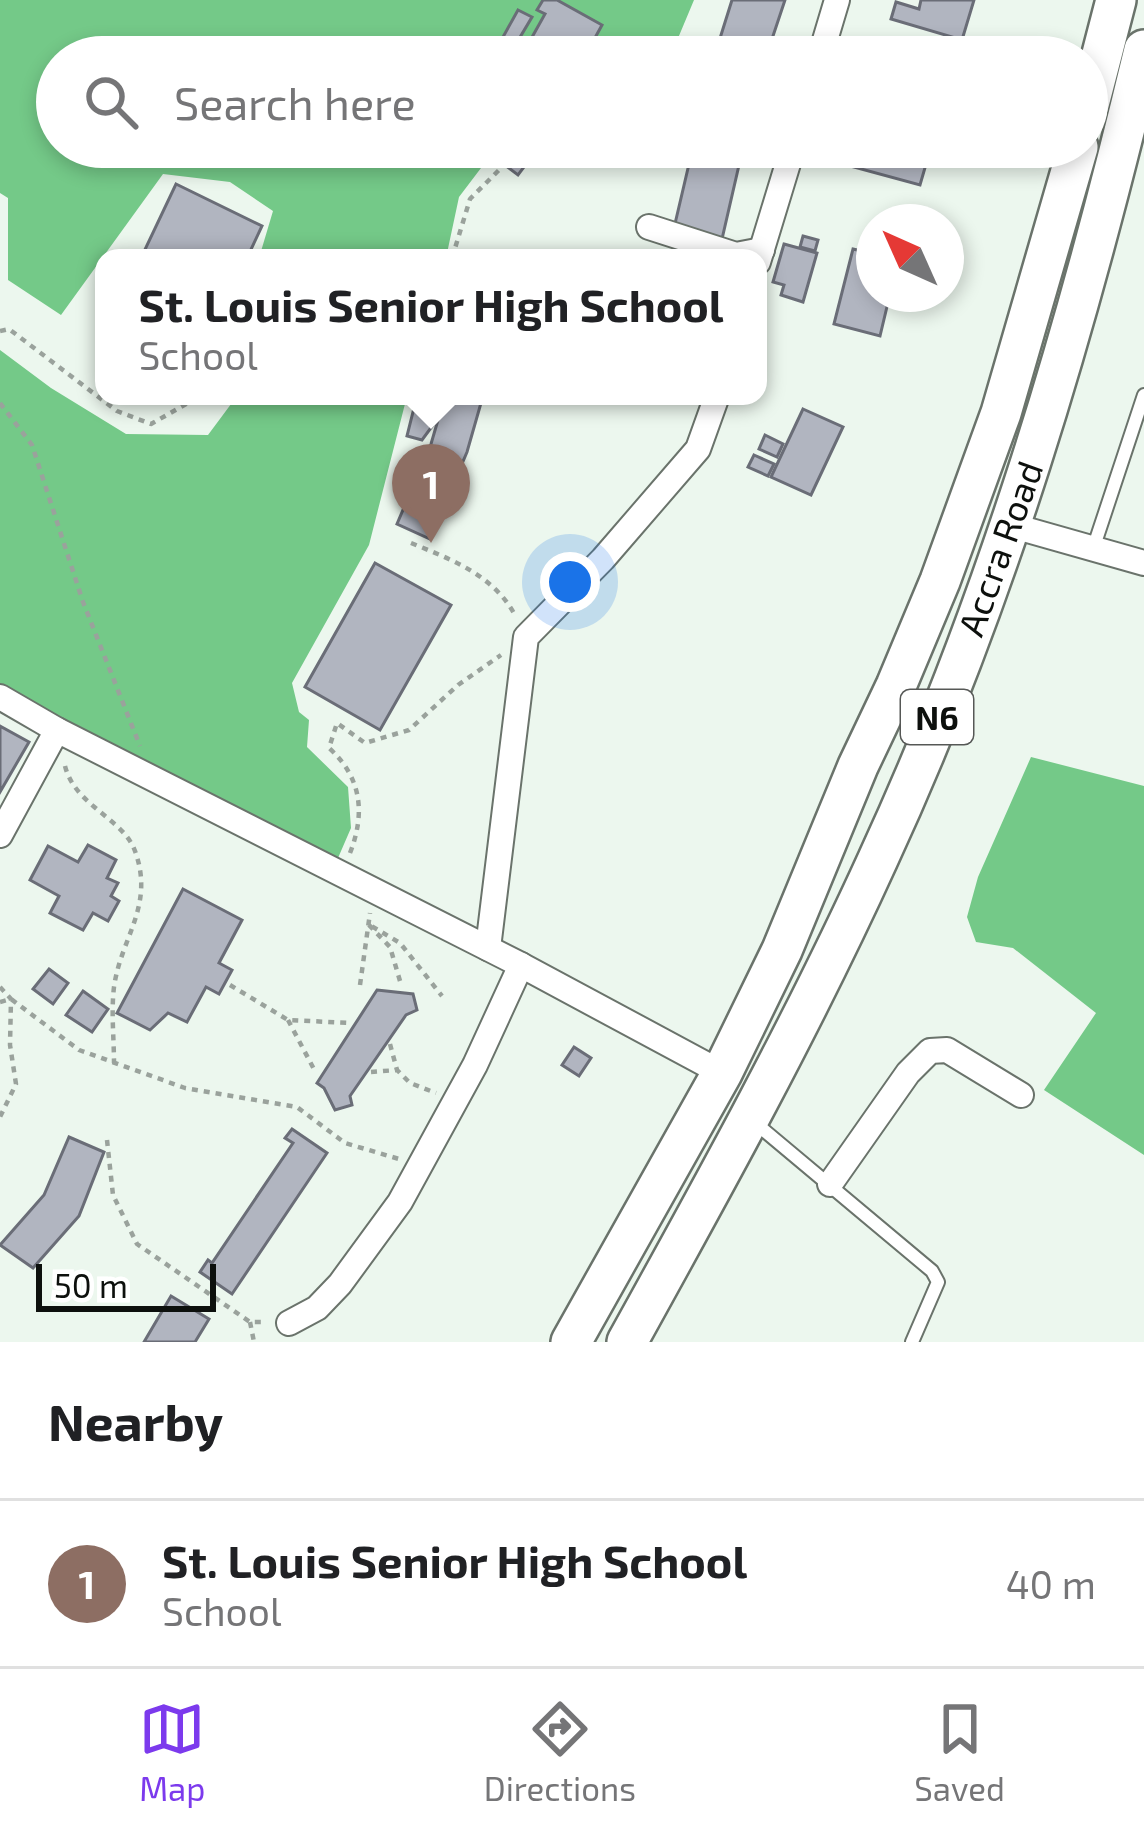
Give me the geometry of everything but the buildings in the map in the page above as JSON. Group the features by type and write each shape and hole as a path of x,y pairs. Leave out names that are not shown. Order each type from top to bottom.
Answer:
{"highway":[{"path":"1106,36 1115,0"},
{"name":"Accra Road","path":"627,1342 748,1118 879,858 1010,525 1112,187 1144,50"},
{"name":"Accra Road","path":"571,1342 722,1072 782,950 940,581 1030,323 1072,168"}],"street":[{"path":"826,36 837,0"},
{"path":"762,249 787,168"},
{"path":"649,227 717,249"},
{"path":"488,948 526,637 603,559 698,449 714,405"},
{"path":"1010,525 1144,563"},
{"path":"0,697 722,1072"},
{"path":"0,835 57,730"},
{"path":"289,1323 317,1308 340,1284 400,1202 456,1100 521,964"},
{"path":"830,1184 908,1072 930,1052 947,1050 1021,1095"}],"lane":[{"path":"1093,550 1144,394"},
{"path":"748,1118 932,1271 938,1282 912,1342"}],"path":[{"path":"455,249 470,199 499,170"},
{"path":"0,331 9,328 95,394"},
{"path":"0,403 32,445 83,602 154,779"},
{"path":"109,405 152,424 185,405"},
{"path":"336,871 350,855 358,835 361,806 349,766 329,748 337,723 365,743 410,730 458,686 526,637 506,597 463,563 411,543"},
{"path":"57,730 69,783 134,846 143,886 134,932 114,985 114,1063"},
{"path":"360,986 374,890"},
{"path":"368,924 390,947 400,982"},
{"path":"368,924 400,943 442,996"},
{"path":"230,985 288,1020 351,1023"},
{"path":"0,987 79,1050 185,1088 297,1107 345,1143 421,1164"},
{"path":"0,1002 11,1000"},
{"path":"0,1117 16,1084 10,1045 11,1000"},
{"path":"288,1020 316,1073"},
{"path":"390,1044 397,1070 410,1083 456,1100"},
{"path":"371,1072 397,1070"},
{"path":"107,1140 112,1195 137,1244 250,1322 289,1323"},
{"path":"250,1322 254,1342"}],"green space":[{"path":"0,0 694,0 679,36 36,36 36,168 481,168 459,197 448,249 262,249 273,211 230,182 163,174 109,249 95,249 95,268 61,315 8,280 8,198 0,193"},
{"path":"0,350 126,434 208,435 230,405 405,405 369,545 292,683 299,712 309,720 307,747 348,787 351,828 338,858 0,692"},
{"path":"1031,757 1144,786 1144,1155 1044,1090 1096,1013 1013,948 976,942 967,917 978,877"}],"place":[{"name":"St. Louis Senior High School","path":"431,543"}]}
